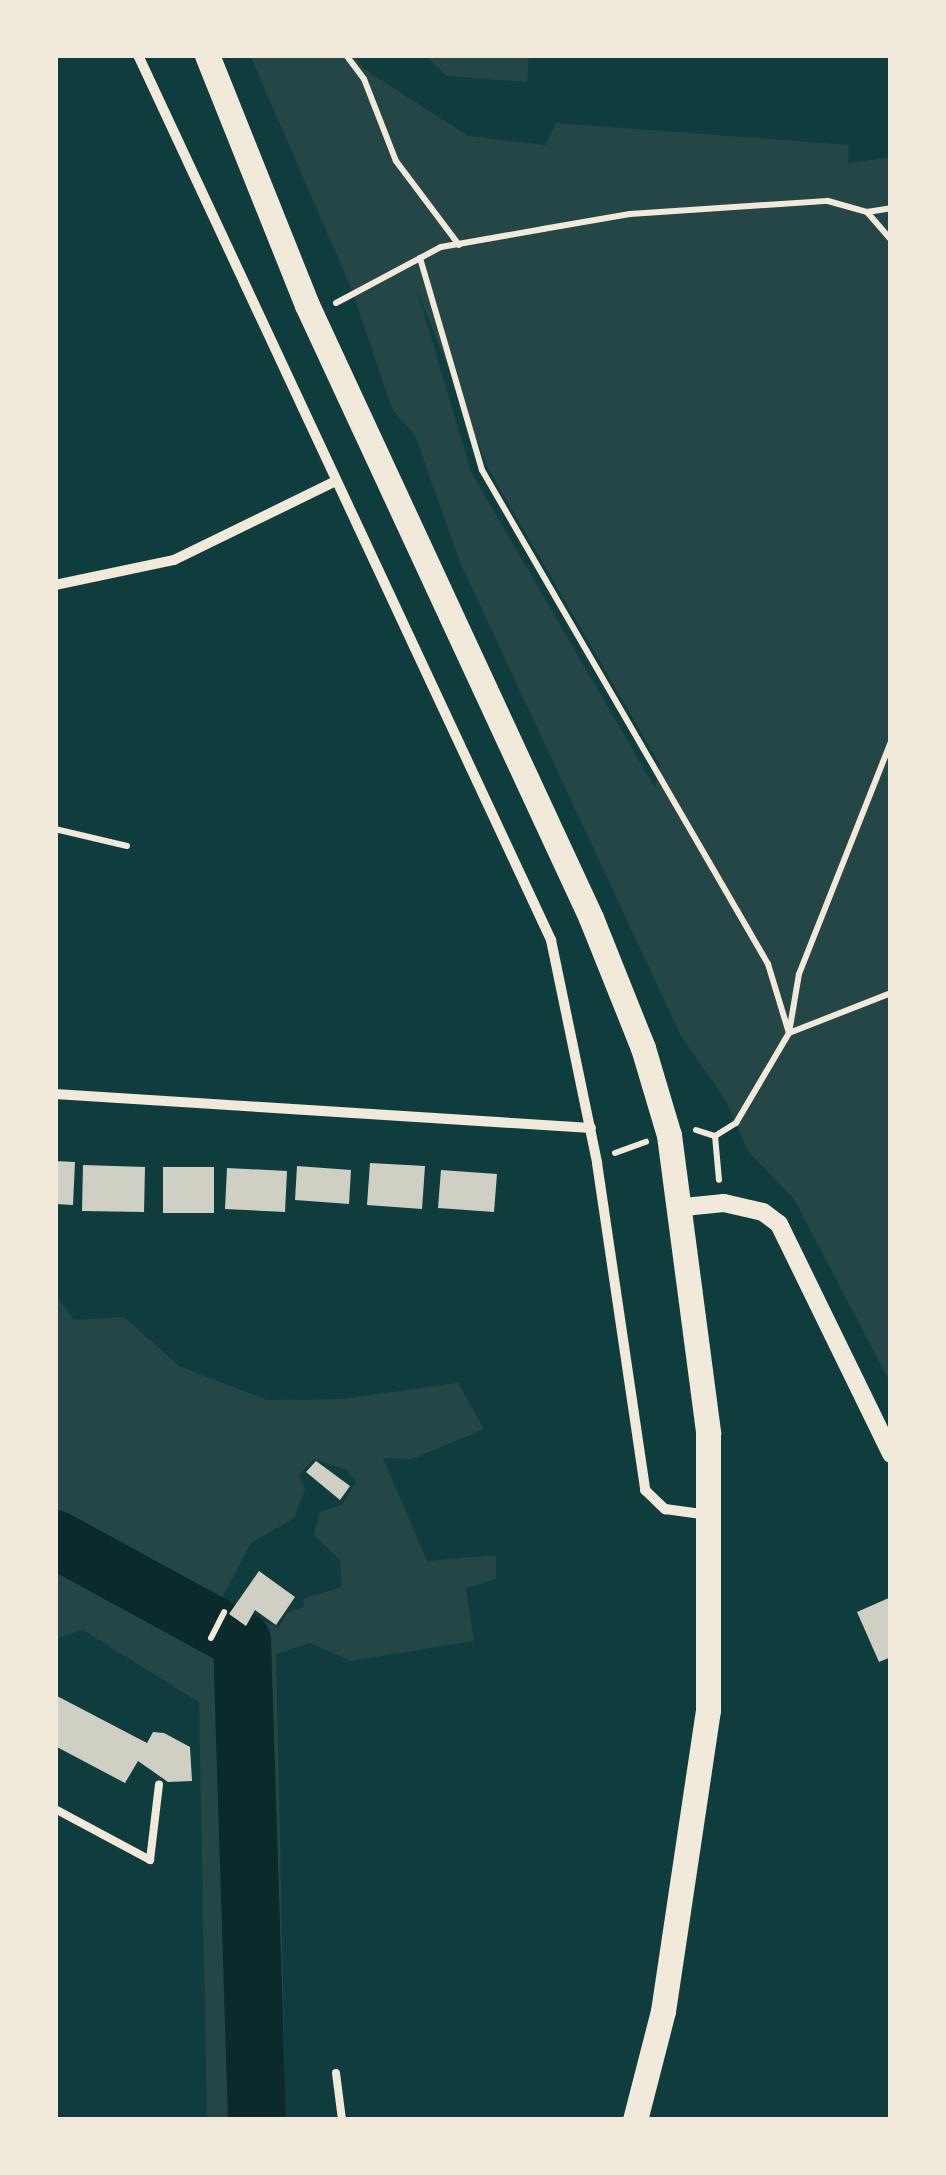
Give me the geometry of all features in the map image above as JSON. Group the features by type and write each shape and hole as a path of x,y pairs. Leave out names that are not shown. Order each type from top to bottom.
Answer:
{"main road":[{"path":"207,55 307,305 591,918 643,1048 684,1208 712,1515 708,1710 663,2011 635,2120"}],"street":[{"path":"138,55 551,940 591,1128 645,1490 665,1509 712,1515"},
{"path":"55,585 174,560 336,481"},
{"path":"55,1094 591,1128"},
{"path":"684,1208 724,1203 763,1212 779,1224 891,1454"}],"lane":[{"path":"55,1808 150,1860 158,1786"},
{"path":"336,2073 342,2120"}],"path":[{"path":"346,55 364,78 396,161 460,246"},
{"path":"340,316 336,302 346,294 420,258 460,246 630,214 828,201 867,212 891,208"},
{"path":"867,212 891,240"},
{"path":"420,258 482,470 768,964 790,1033"},
{"path":"696,1130 714,1136 736,1123 790,1033 798,974 891,742"},
{"path":"55,829 127,846"},
{"path":"790,1033 891,992"},
{"path":"714,1136 720,1192"},
{"path":"210,1638 224,1612"}],"shaded area":[{"path":"250,55 354,55 364,69 468,136 545,145 556,123 849,145 848,163 891,157 891,1384 794,1199 748,1151 726,1101 681,1036 460,562 415,435 392,409 352,290","holes":["417,290 488,468 660,765 655,788 471,472"]},
{"path":"425,55 529,55 527,82 446,76"},
{"path":"55,1294 74,1320 124,1317 179,1366 267,1400 342,1399 458,1383 484,1429 412,1459 383,1458 427,1561 496,1555 496,1579 466,1588 474,1641 351,1661 310,1643 276,1654 286,2120 207,2120 199,1702 83,1630 55,1639 55,1559 232,1648 238,1695 256,1696 246,1630 254,1617 278,1628 287,1613 304,1607 303,1599 341,1587 340,1560 314,1535 320,1512 342,1505 356,1482 347,1470 314,1459 299,1475 305,1490 294,1518 251,1543 217,1607 55,1513"}],"building":[{"path":"55,1161 75,1162 73,1205 55,1204"},
{"path":"370,1163 425,1166 422,1209 367,1205"},
{"path":"83,1165 145,1167 144,1212 82,1211"},
{"path":"297,1166 351,1170 349,1204 295,1200"},
{"path":"163,1167 214,1167 214,1213 163,1213"},
{"path":"227,1168 287,1171 285,1212 225,1209"},
{"path":"441,1170 497,1174 494,1212 438,1208"},
{"path":"316,1461 350,1486 340,1500 306,1472"},
{"path":"259,1571 295,1597 276,1625 255,1610 246,1626 229,1614"},
{"path":"891,1597 891,1657 879,1662 857,1612"},
{"path":"57,1696 147,1743 153,1732 164,1733 190,1747 192,1781 168,1782 138,1761 125,1783 55,1746"}],"waterway":[{"path":"55,1539 242,1641 257,2120"}]}
